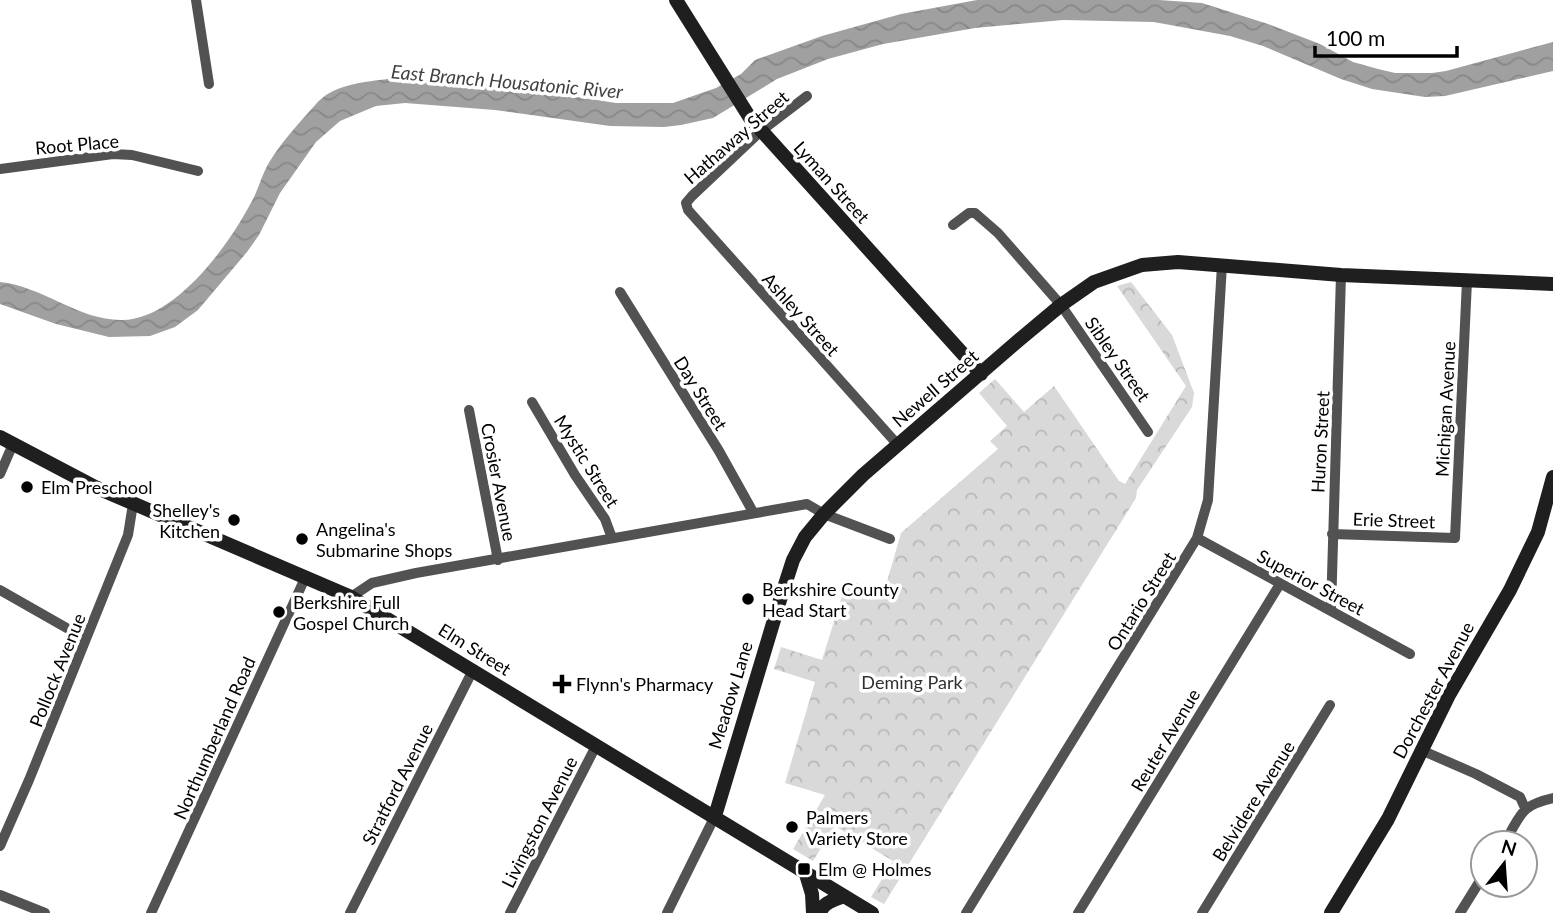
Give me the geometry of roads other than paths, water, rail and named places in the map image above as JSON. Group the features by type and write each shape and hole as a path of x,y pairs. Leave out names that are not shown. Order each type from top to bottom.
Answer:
{"street":[{"path":"196,0 209,84"},
{"name":"Lyman Street","path":"676,0 740,105 761,131 981,374"},
{"name":"Hathaway Street","path":"687,202 761,131 807,96"},
{"name":"Root Place","path":"0,169 113,154 132,155 198,171"},
{"name":"Ashley Street","path":"687,202 688,210 898,445"},
{"name":"Sibley Street","path":"953,226 969,214 981,216 1061,305 1148,432"},
{"name":"Newell Street","path":"824,514 898,445 1061,305 1094,282 1128,268 1160,262 1341,275 1553,284"},
{"name":"Ontario Street","path":"967,913 1197,538 1208,500 1222,265"},
{"name":"Huron Street","path":"1331,610 1341,275"},
{"name":"Michigan Avenue","path":"1455,538 1467,281"},
{"name":"Day Street","path":"620,292 754,512"},
{"name":"Mystic Street","path":"532,402 575,475 605,519 612,538"},
{"name":"Crosier Avenue","path":"469,410 498,559"},
{"path":"0,474 6,441"},
{"name":"Elm Street","path":"6,441 95,487 351,597 872,913"},
{"name":"Dorchester Avenue","path":"1331,913 1388,819 1421,750 1532,545 1553,477"},
{"name":"Pollock Avenue","path":"0,846 128,535 133,504"},
{"path":"351,597 372,583 416,573 807,504 824,514 890,539"},
{"name":"Meadow Lane","path":"715,816 793,560 805,537 824,514"},
{"name":"Erie Street","path":"1332,534 1455,538"},
{"name":"Superior Street","path":"1197,538 1410,654"},
{"name":"Northumberland Road","path":"151,913 306,576"},
{"name":"Reuter Avenue","path":"1078,913 1280,584"},
{"path":"0,590 86,639"},
{"name":"Stratford Avenue","path":"350,913 472,670"},
{"name":"Belvidere Avenue","path":"1202,913 1331,705"},
{"name":"Livingston Avenue","path":"510,913 596,746"},
{"path":"1421,750 1520,797 1525,808"},
{"path":"1512,829 1525,808 1534,802 1553,798"},
{"path":"667,913 715,816"},
{"path":"804,871 812,894 813,913"},
{"path":"0,895 45,913"},
{"path":"820,913 821,908 829,902 844,896"}],"water":[{"path":"977,0 1159,0 1202,3 1320,44 1353,62 1395,73 1446,71 1553,42 1553,71 1445,96 1425,97 1372,89 1263,46 1230,36 1154,22 1063,20 975,28 883,44 828,59 777,79 713,118 681,125 610,126 495,110 405,103 376,106 340,121 316,142 280,193 259,235 247,252 198,310 175,327 150,336 109,337 56,324 0,304 0,282 31,290 105,319 142,317 162,307 182,293 200,275 233,234 270,161 292,131 322,98 345,86 396,78 407,68 416,69 417,78 438,82 502,85 616,103 673,103 716,88 741,74 755,60 822,36 901,14"}],"place":[{"name":"Elm Preschool","path":"27,487"},
{"name":"Shelley's Kitchen","path":"234,520"},
{"name":"Angelina's Submarine Shops","path":"302,539"},
{"name":"Berkshire County Head Start","path":"748,599"},
{"name":"Berkshire Full Gospel Church","path":"279,612"},
{"name":"Flynn's Pharmacy","path":"562,684"},
{"name":"Palmers Variety Store","path":"792,827"},
{"name":"Elm @ Holmes","path":"804,869"}],"water label":[{"name":"East Branch Housatonic River","path":"507,81"}],"park label":[{"name":"Deming Park","path":"912,682"}]}
